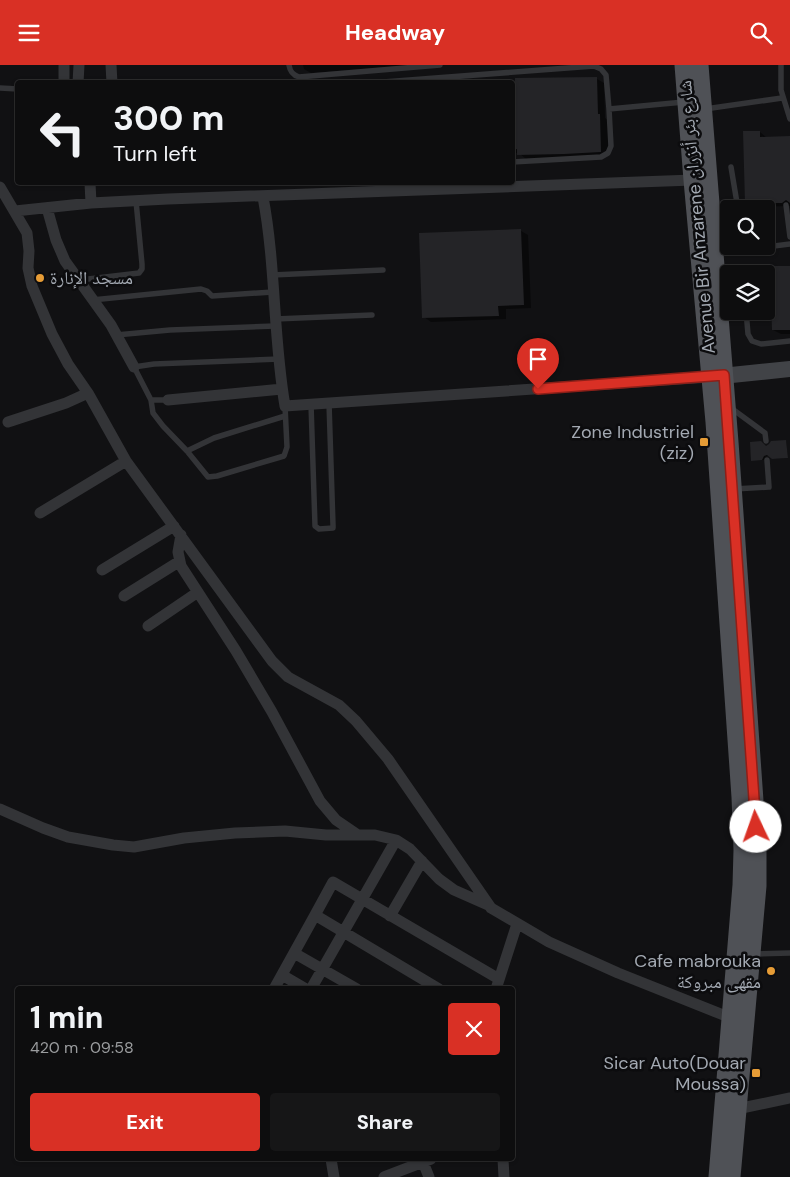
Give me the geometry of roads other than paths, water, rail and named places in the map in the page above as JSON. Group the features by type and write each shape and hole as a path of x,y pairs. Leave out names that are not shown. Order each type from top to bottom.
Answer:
{"main road":[{"name":"Avenue Bir Anzarene شارع بئر أنزران","path":"684,65 695,106 721,306 717,376 726,405 757,844 757,886 731,1177"},
{"name":"Avenue Bir Anzarene شارع بئر أنزران","path":"699,65 695,106 693,180 717,376 743,849 718,1177"}],"street":[{"path":"64,65 64,80"},
{"path":"78,80 79,65"},
{"path":"111,65 112,80"},
{"path":"15,211 91,203 693,180"},
{"path":"90,185 91,203"},
{"path":"0,187 27,233 28,268 39,305 52,334 126,461 272,661 288,677 339,705 356,721 388,759 491,908"},
{"path":"263,197 285,411 311,404 717,376 790,369"},
{"path":"47,208 56,240 65,261 116,335 134,367"},
{"path":"168,400 282,389"},
{"path":"8,422 66,403 88,393"},
{"path":"40,513 126,461"},
{"path":"178,530 180,561 272,712 320,801 336,820 358,835"},
{"path":"102,570 178,530"},
{"path":"124,596 180,561"},
{"path":"148,625 198,592"},
{"path":"0,809 68,837 134,847 184,838 285,831 326,835 374,835 396,840 410,849 439,879 454,889 477,899 557,946 730,1018"},
{"path":"313,986 396,840"},
{"path":"390,916 422,861"},
{"path":"276,986 333,883 390,916 497,984 517,924"},
{"path":"315,915 422,985"},
{"path":"294,953 352,986"},
{"path":"282,975 301,986"},
{"path":"737,1109 790,1098"},
{"path":"331,1161 334,1177"},
{"path":"384,1177 424,1161"},
{"path":"427,1161 429,1177"},
{"path":"503,1161 504,1177"}],"lane":[{"path":"289,65 290,71 299,77 440,65"},
{"path":"781,65 780,82 782,98 790,119"},
{"path":"410,80 594,66 601,69 606,75 609,109 611,146 608,153 601,157 515,162"},
{"path":"0,88 15,89"},
{"path":"609,109 666,105 695,106 782,98"},
{"path":"731,167 736,200"},
{"path":"78,281 139,273 142,265 136,201"},
{"path":"786,205 790,237"},
{"path":"775,245 790,244"},
{"path":"714,253 720,252"},
{"path":"272,275 383,270"},
{"path":"92,300 202,289 212,296 273,292"},
{"path":"116,335 372,315"},
{"path":"747,320 748,333 752,341 761,343 790,341"},
{"path":"187,451 214,438 285,411 287,447 284,456 276,460 208,477 152,413 151,400 134,367 154,364 279,359"},
{"path":"151,400 168,400"},
{"path":"311,404 315,526 319,529 330,529 334,525 329,403"},
{"path":"726,405 765,433 766,441"},
{"path":"732,490 769,487 767,460"},
{"path":"750,954 790,953"}],"place":[{"name":"مسجد الإنارة","path":"40,278"},
{"name":"Zone Industriel (ziz)","path":"704,442"},
{"name":"Cafe mabrouka مقهى مبروكة","path":"771,971"},
{"name":"Sicar Auto(Douar Moussa)","path":"756,1073"}]}
